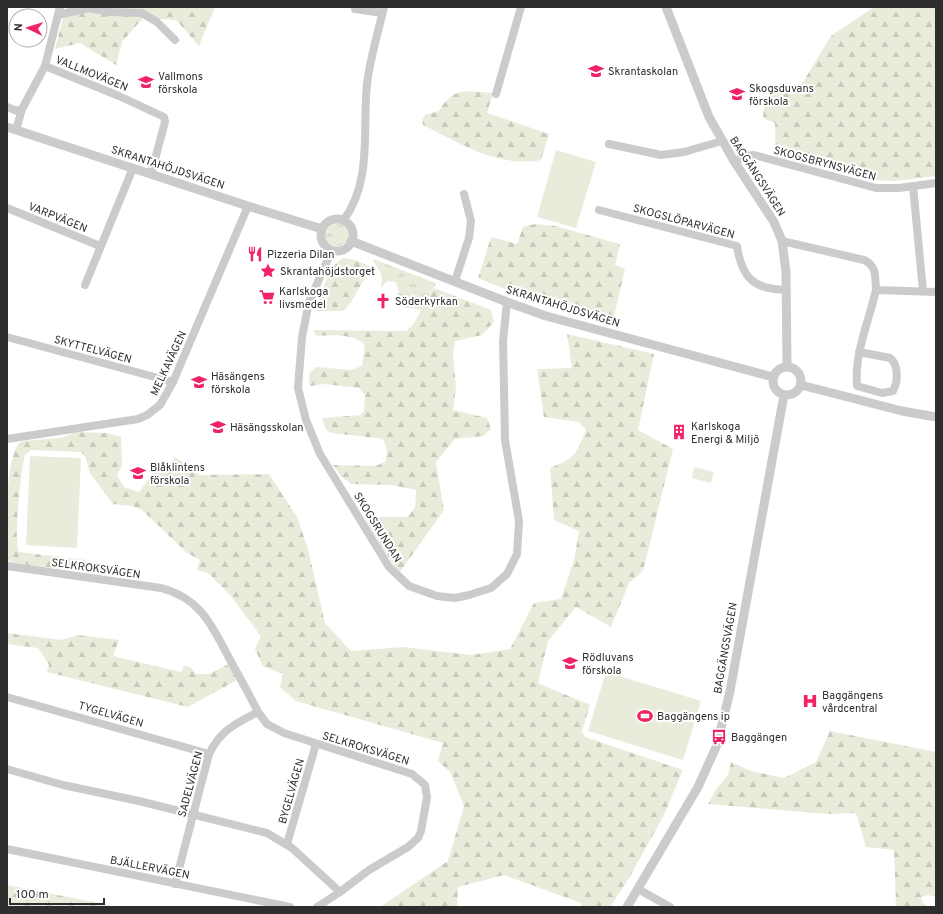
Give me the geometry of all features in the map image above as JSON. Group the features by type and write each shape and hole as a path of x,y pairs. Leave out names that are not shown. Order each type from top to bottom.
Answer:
{"street":[{"path":"496,94 520,7"},
{"name":"BAGGÄNGSVÄGEN","path":"666,7 709,117 734,161 774,222 782,241 786,290 787,366"},
{"path":"11,129 45,66 59,11 89,8 110,12 142,13 157,22 175,40"},
{"path":"343,220 352,205 362,174 366,146 367,85 372,53 383,10 355,9"},
{"name":"VALLMOVÄGEN","path":"45,66 112,93 164,117 165,122 151,174"},
{"path":"7,107 18,111 22,109"},
{"name":"SKRANTAHÖJDSVÄGEN","path":"11,129 248,206 322,228"},
{"path":"609,144 661,156 684,152 722,141"},
{"name":"SKOGSBRYNSVÄGEN","path":"734,161 746,156 754,156 876,188 886,189 936,183"},
{"path":"84,285 133,168"},
{"path":"913,186 923,291"},
{"path":"455,281 469,238 471,221 464,194"},
{"name":"MELKAVÄGEN","path":"7,439 138,419 147,415 160,405 173,382 248,206"},
{"name":"VARPVÄGEN","path":"7,208 100,246"},
{"name":"SKOGSLÖPARVÄGEN","path":"599,210 737,246 744,271 751,281 764,288 786,290"},
{"path":"333,220 343,220 351,229 351,241 344,249 332,250 326,247 322,241 322,228 333,220"},
{"name":"SKRANTAHÖJDSVÄGEN","path":"351,241 507,302 570,323 773,377"},
{"path":"782,241 864,260 871,264 874,270 876,290 860,352 856,376 857,386 882,393 893,392 896,386 896,370 894,361 890,358 860,352"},
{"name":"SKOGSRUNDAN","path":"332,250 309,302 302,337 298,388 306,420 320,454 389,568 409,586 437,596 455,598 491,588 507,574 517,554 519,521 505,440 503,341 507,302"},
{"path":"876,290 936,292"},
{"name":"SKYTTELVÄGEN","path":"7,337 173,382"},
{"path":"787,366 793,368 799,373 801,385 793,394 784,395 774,388 773,377 778,370 787,366"},
{"path":"801,385 902,411 936,417"},
{"name":"BAGGÄNGSVÄGEN","path":"627,907 698,787 717,745 730,691 784,395"},
{"name":"SELKROKSVÄGEN","path":"7,566 161,588 180,594 198,607 214,628 258,712 267,724 275,730 316,744 404,770 420,779 427,791 427,801 421,831 414,843 369,870 340,892"},
{"name":"TYGELVÄGEN","path":"7,697 209,754"},
{"name":"SADELVÄGEN","path":"175,884 209,754 219,736 258,712"},
{"name":"BYGELVÄGEN","path":"287,844 316,744"},
{"path":"7,769 63,785 194,814 259,831 287,844 340,892 317,907"},
{"name":"BJÄLLERVÄGEN","path":"7,849 290,907"},
{"path":"638,889 670,907"}],"green space":[{"path":"66,7 215,7 199,46 176,20 143,18 122,42 116,65 80,43 55,49"},
{"path":"874,7 936,7 936,176 894,181 872,180 776,156 775,123 763,118 765,97 800,87 831,36"},
{"path":"468,91 493,93 487,113 549,134 541,160 525,162 495,157 465,146 423,125 422,120 425,115 439,111 450,97 458,93"},
{"path":"556,150 596,162 576,228 537,217"},
{"path":"337,224 341,225 347,231 347,239 341,245 337,246 333,245 327,239 326,235 327,231 333,225"},
{"path":"535,224 555,226 620,244 615,265 625,269 612,325 550,307 478,278 491,237 517,244 523,227"},
{"path":"343,258 356,260 375,269 364,280 348,306 343,311 315,311 331,268"},
{"path":"373,259 436,283 422,310 403,307 398,299 399,297 397,293 399,292 396,282 387,281 381,288 382,277"},
{"path":"434,288 491,310 494,322 482,335 455,341 453,353 456,387 453,410 487,418 491,429 483,436 455,439 436,462 444,510 400,572 390,560 366,521 380,517 407,517 415,508 416,490 392,485 351,484 341,476 333,465 376,466 386,461 387,450 383,439 332,433 327,431 325,428 322,418 361,415 364,411 365,395 359,388 324,384 310,386 309,374 316,367 351,370 362,366 365,345 355,338 335,335 316,336 313,330 406,331 413,325"},
{"path":"567,334 654,354 638,430 673,449 643,571 629,583 611,627 576,607 548,641 538,683 590,705 582,731 585,737 683,770 663,817 629,878 610,907 581,907 581,903 504,875 458,887 457,907 380,907 448,861 464,806 450,772 438,761 443,743 296,701 280,687 283,674 263,666 255,649 261,636 230,595 208,573 197,570 200,560 187,553 142,510 133,506 113,504 90,473 85,456 81,452 31,450 25,455 17,520 17,545 19,552 86,560 84,564 77,571 13,563 7,560 7,499 11,466 14,453 19,443 24,441 60,438 77,432 108,433 121,437 122,465 117,475 124,487 139,492 147,482 157,463 161,462 169,466 175,457 200,475 269,474 297,517 308,549 325,623 351,651 404,647 471,655 510,649 534,603 561,599 574,560 579,531 554,520 550,468 574,455 586,430 579,422 544,417 537,369 572,368"},
{"path":"30,456 81,458 77,548 26,545"},
{"path":"694,467 714,472 711,483 692,478"},
{"path":"7,633 62,640 77,635 119,640 113,656 181,672 184,666 190,667 196,674 209,674 229,664 237,680 188,707 47,672 49,665 38,648 7,644"},
{"name":"Baggängens ip","path":"606,672 701,701 683,760 588,731"},
{"path":"830,731 936,752 936,897 928,895 921,897 923,903 928,907 896,907 894,850 866,847 856,813 827,814 708,804 716,789 728,775 731,762 751,771 784,778 816,762"},
{"path":"7,885 118,907 7,907"}],"place":[{"name":"Skrantaskolan","path":"596,71"},
{"name":"Vallmons förskola","path":"146,82"},
{"name":"Skogsduvans förskola","path":"737,94"},
{"name":"Pizzeria Dilan","path":"255,254"},
{"name":"Skrantahöjdstorget","path":"268,271"},
{"name":"Karlskoga livsmedel","path":"267,297"},
{"name":"Söderkyrkan","path":"383,301"},
{"name":"Häsängens förskola","path":"199,382"},
{"name":"Häsängsskolan","path":"218,427"},
{"name":"Karlskoga Energi & Miljö","path":"679,432"},
{"name":"Blåklintens förskola","path":"138,473"},
{"name":"Rödluvans förskola","path":"570,663"},
{"name":"Baggängens vårdcentral","path":"810,701"},
{"name":"Baggängens ip","path":"645,716"},
{"name":"Baggängen","path":"719,737"}]}
